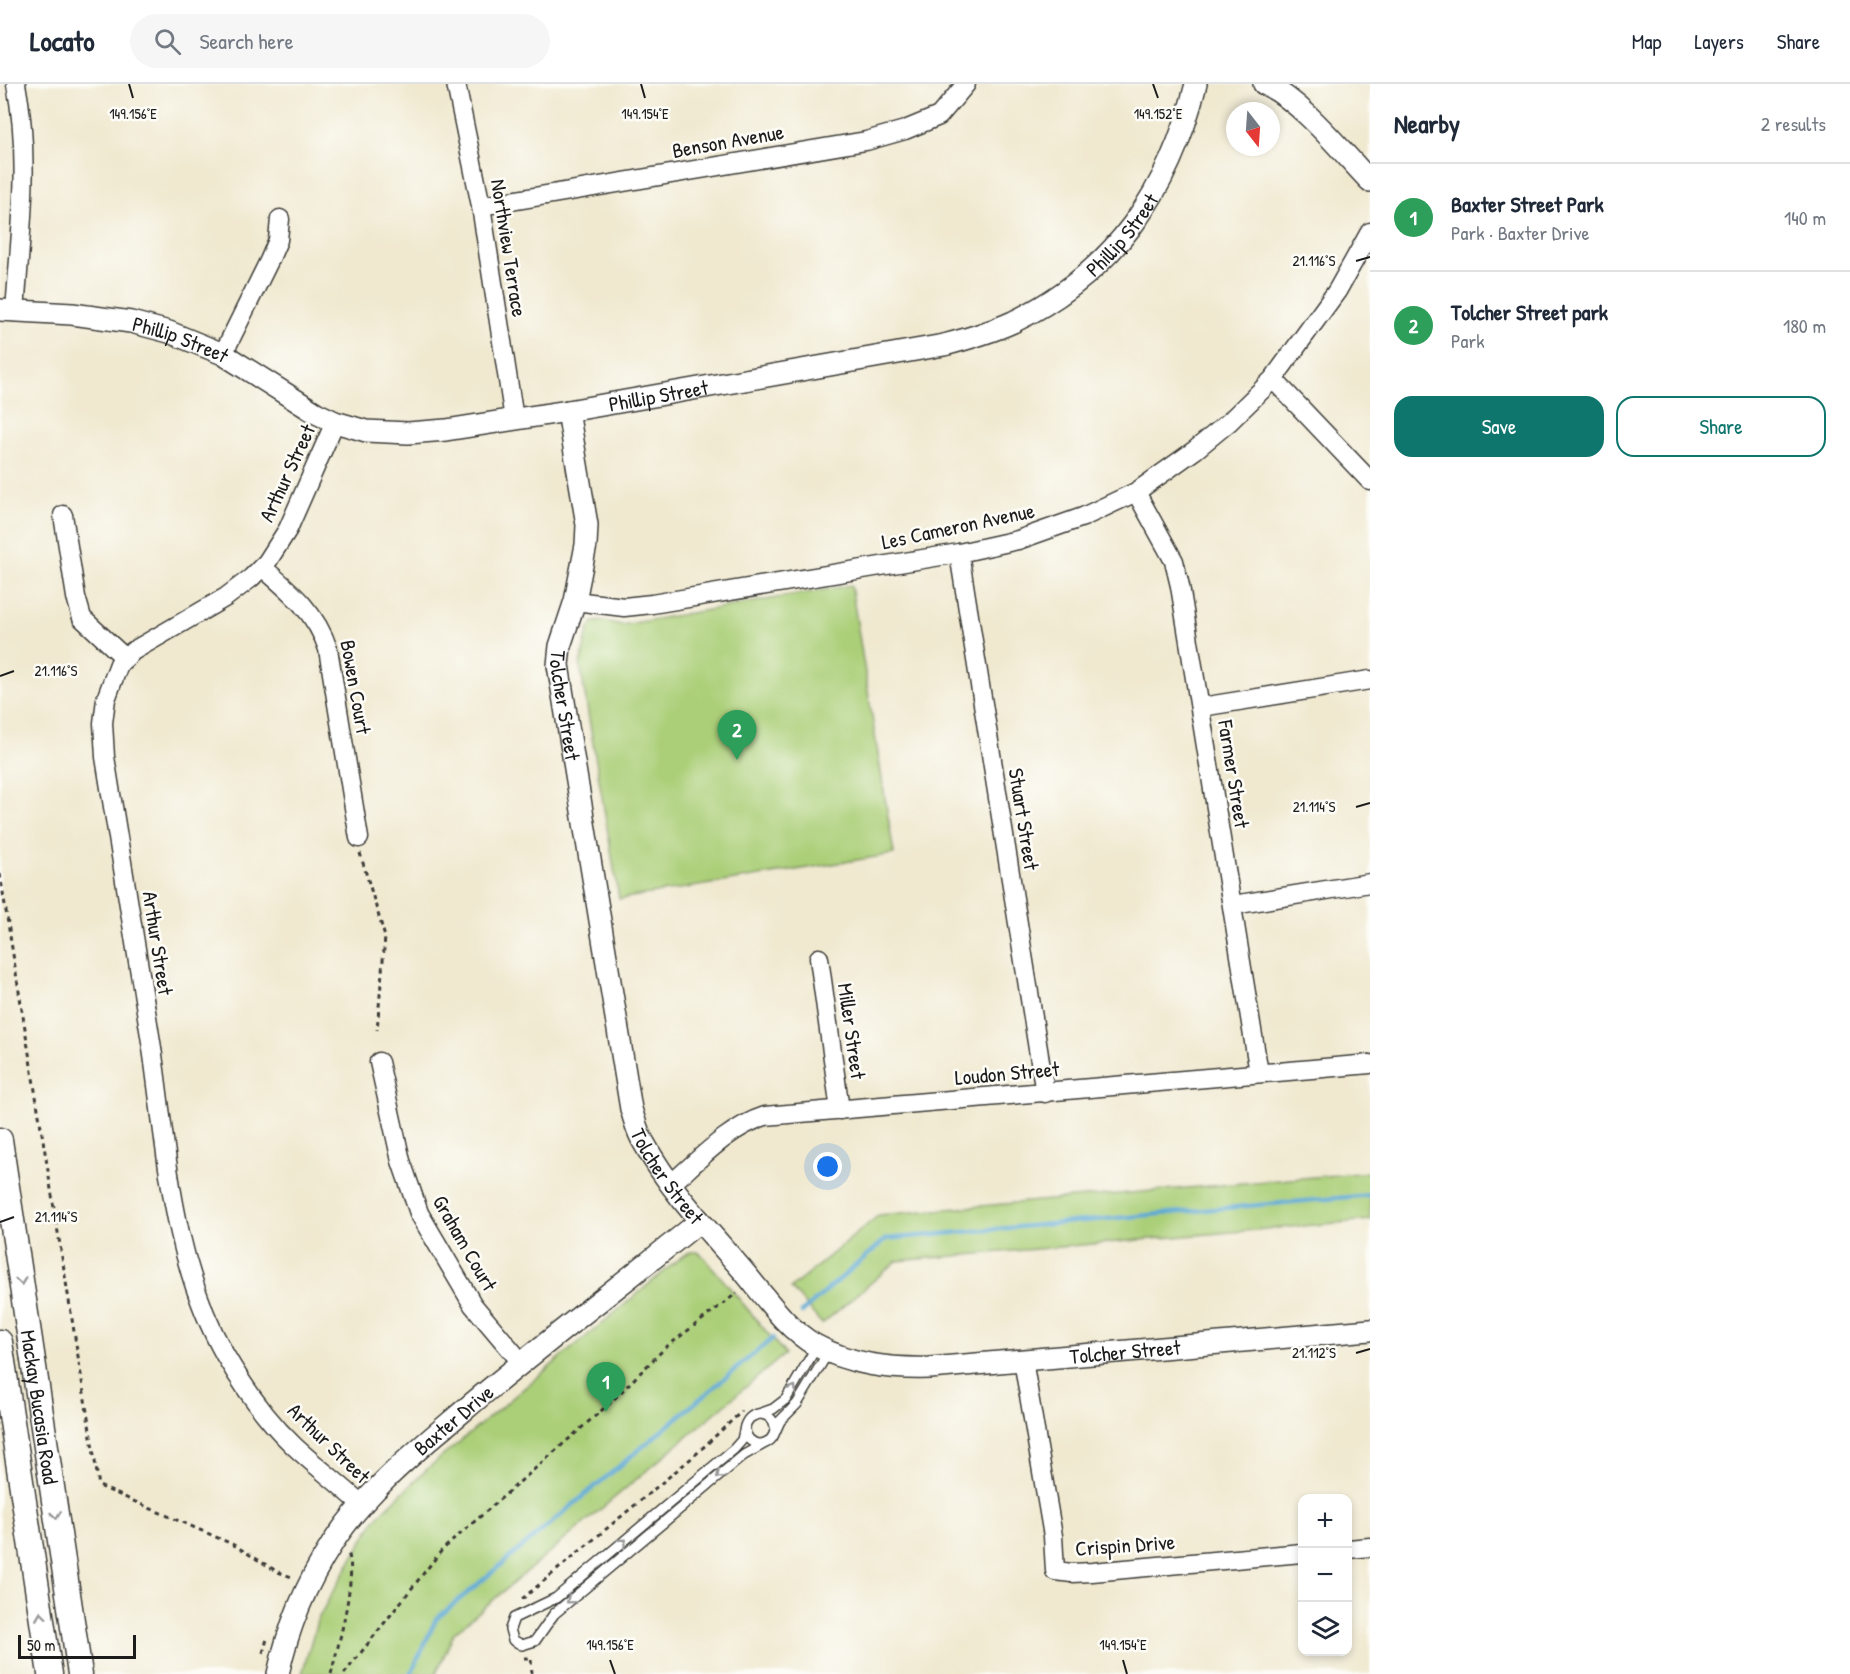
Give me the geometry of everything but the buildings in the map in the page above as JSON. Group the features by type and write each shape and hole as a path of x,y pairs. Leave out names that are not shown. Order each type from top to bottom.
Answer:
{"main road":[{"name":"Mackay Bucasia Road","path":"0,1140 80,1674"},
{"name":"Mackay Bucasia Road","path":"0,1342 50,1674"}],"street":[{"path":"5,313 25,183 22,128 16,84"},
{"name":"Northview Terrace","path":"456,84 481,206 514,419"},
{"name":"Benson Avenue","path":"481,206 867,141 905,130 939,116 966,84"},
{"name":"Phillip Street","path":"5,313 72,314 131,322 169,332 223,354 316,413 335,422 366,431 408,433 446,430 568,411 944,345 980,335 1013,322 1050,301 1090,273 1125,236 1154,196 1180,138 1196,84"},
{"path":"1264,84 1276,89 1295,104 1370,181"},
{"path":"223,354 278,240 280,219"},
{"name":"Les Cameron Avenue","path":"575,601 624,607 652,604 959,553 1018,540 1083,517 1136,492 1195,450 1229,422 1273,379 1337,291 1370,232"},
{"path":"1273,379 1370,481"},
{"name":"Tolcher Street","path":"568,411 586,525 586,546 575,601 560,646 558,665 636,1127 650,1154 671,1184 773,1307 796,1331 823,1348 871,1365 898,1369 1370,1330"},
{"name":"Arthur Street","path":"335,422 288,529 267,562 226,597 133,651 125,658 119,664 106,699 103,723 105,757 182,1248 193,1285 225,1354 244,1386 292,1444 362,1505"},
{"name":"Farmer Street","path":"1136,492 1174,561 1201,707 1259,1073"},
{"path":"63,515 76,597 82,618 125,658"},
{"name":"Stuart Street","path":"959,553 1045,1093"},
{"name":"Bowen Court","path":"262,567 300,600 323,632 328,649 359,838"},
{"path":"1201,707 1370,680"},
{"path":"1233,905 1370,883"},
{"name":"Miller Street","path":"819,958 840,1110"},
{"name":"Graham Court","path":"379,1062 401,1161 419,1213 473,1305 521,1362"},
{"name":"Loudon Street","path":"671,1184 724,1138 749,1121 786,1113 1370,1064"},
{"name":"Baxter Drive","path":"278,1674 284,1646 300,1602 333,1543 362,1505 399,1466 521,1362 700,1221"},
{"name":"Crispin Drive","path":"1023,1360 1053,1536 1055,1570 1072,1573 1092,1572 1298,1553"},
{"path":"1352,1549 1370,1547"}],"lane":[{"path":"823,1348 797,1404 780,1421 768,1442 744,1455 554,1614 535,1641 525,1646 513,1640 510,1629 514,1618 556,1598 734,1449 742,1440 746,1426 753,1416 772,1409 786,1400 823,1348"},
{"path":"753,1416 763,1414 769,1417 775,1425 775,1432"},
{"path":"746,1426 747,1436 752,1441 758,1444 768,1442"}],"path":[{"path":"359,838 361,860 385,937 377,1030"},
{"path":"0,874 99,1486 232,1544 279,1572 292,1576 288,1586"},
{"path":"344,1674 442,1550 610,1403 665,1348 739,1292"},
{"path":"519,1602 694,1456 750,1406"},
{"path":"331,1674 343,1628 348,1597 350,1557 343,1549"},
{"path":"262,1655 268,1635"},
{"path":"521,1658 531,1658 532,1674"}],"green space":[{"path":"851,585 894,854 619,899 580,665 588,631 593,622 605,621 622,625"},
{"path":"1370,1172 1370,1220 897,1261 822,1324 791,1288 879,1215"},
{"path":"690,1252 698,1252 704,1257 785,1354 454,1633 436,1674 302,1674 317,1621 376,1518 427,1469"}],"waterway":[{"path":"802,1312 886,1239 1370,1195"},
{"path":"411,1674 436,1619 773,1338"}],"place":[{"name":"Tolcher Street park","path":"737,760"},
{"name":"Baxter Street Park","path":"606,1412"}]}
